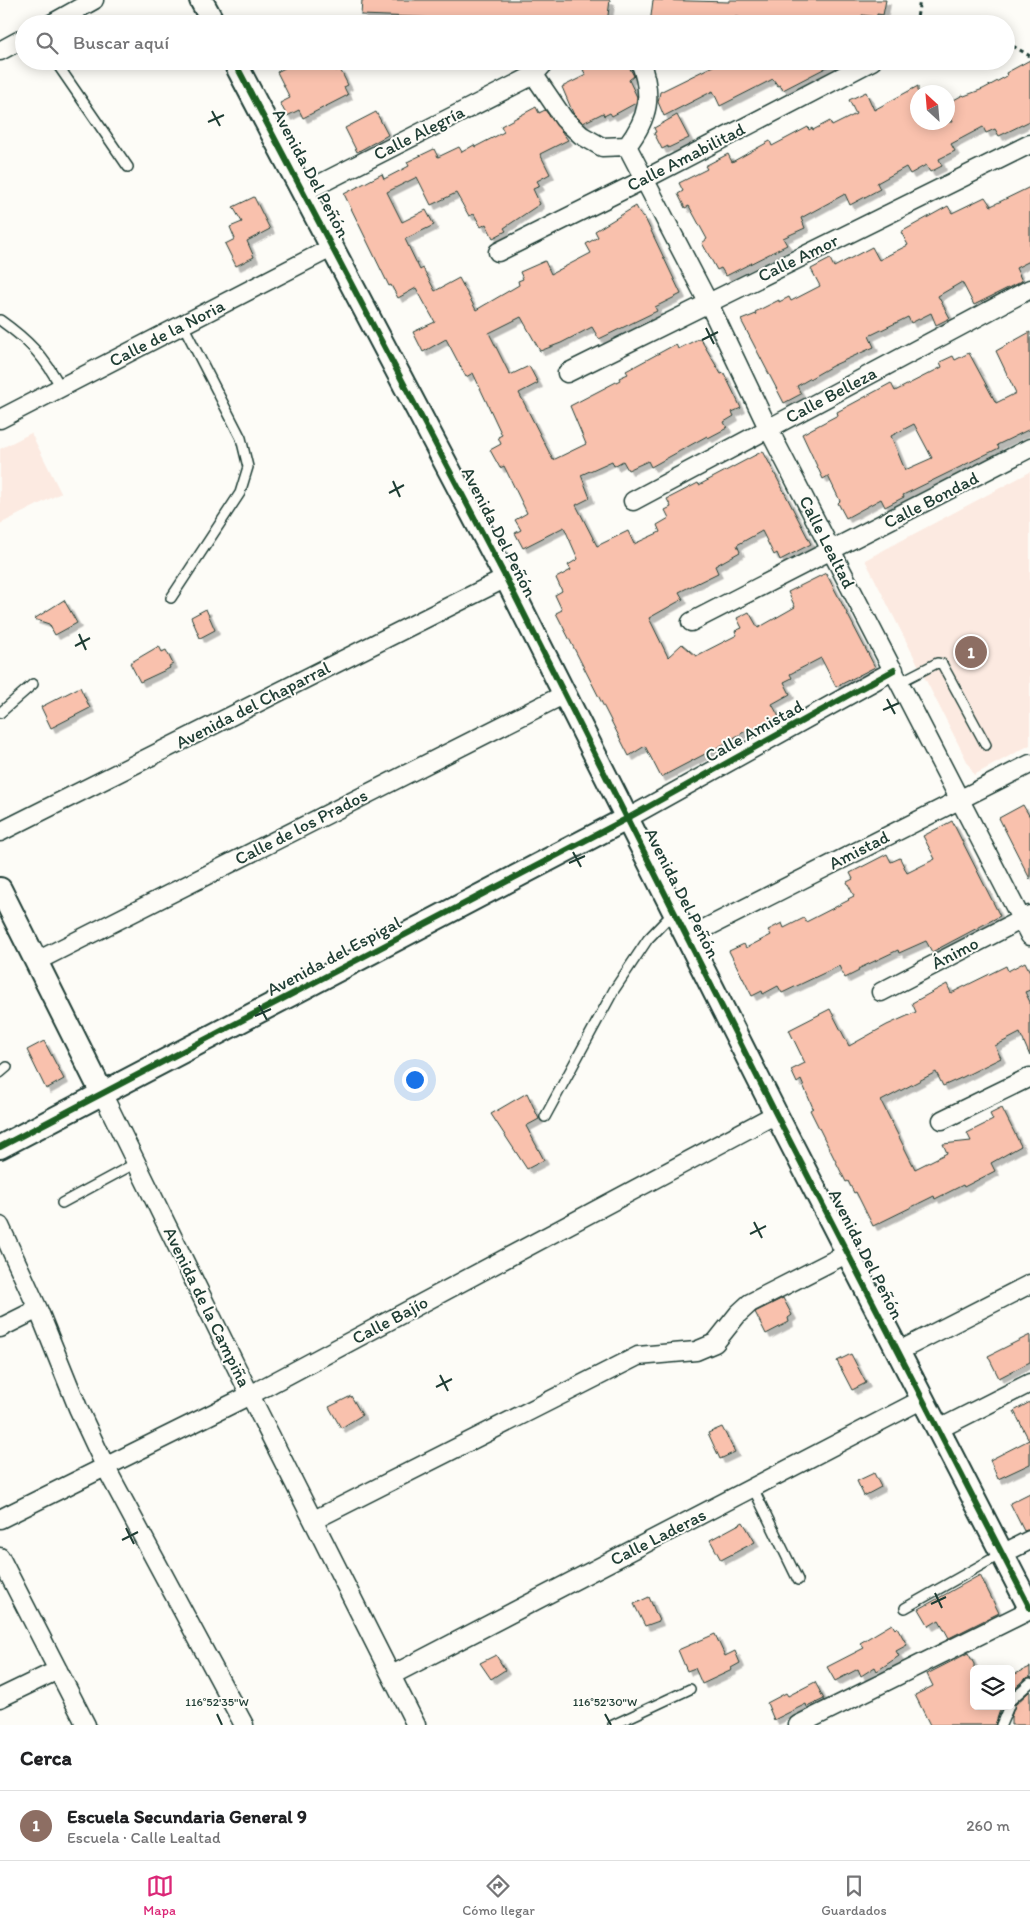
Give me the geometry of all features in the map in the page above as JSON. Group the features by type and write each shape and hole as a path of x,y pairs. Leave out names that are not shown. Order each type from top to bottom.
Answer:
{"street":[{"path":"67,15 94,0"},
{"path":"201,0 209,15"},
{"path":"0,52 15,43"},
{"name":"Avenida Del Peñón","path":"239,70 506,578 776,1114 1030,1609"},
{"name":"Calle Alegría","path":"304,192 534,75 538,70"},
{"path":"534,75 564,119 581,135 602,147 627,146 640,129 648,96 643,70"},
{"name":"Calle Amabilitad","path":"498,252 645,179 855,70"},
{"name":"Calle Amor","path":"567,373 1030,144"},
{"name":"Calle Lealtad","path":"627,146 708,302 768,428 960,798 1026,917 1030,936"},
{"name":"Calle de la Noria","path":"0,419 333,247"},
{"name":"Calle Belleza","path":"633,501 1030,289"},
{"name":"Calle Bondad","path":"691,622 1030,448"},
{"name":"Avenida del Chaparral","path":"0,832 506,578"},
{"name":"Calle Amistad","path":"628,818 897,676"},
{"name":"Calle de los Prados","path":"37,961 565,694"},
{"name":"Amistad","path":"688,937 1030,764"},
{"name":"Avenida del Espigal","path":"0,1147 628,818"},
{"name":"Avenida de la Campiña","path":"0,889 250,1395 416,1725"},
{"name":"Ánimo","path":"880,992 1026,917"},
{"path":"942,1120 1030,1077"},
{"name":"Calle Bajío","path":"0,1519 250,1395 776,1114"},
{"path":"0,1226 38,1309 78,1408 106,1468 244,1725"},
{"path":"314,1520 638,1356 696,1351 715,1343 738,1314 750,1303 848,1253"},
{"path":"899,1351 1030,1284"},
{"path":"0,1328 38,1309"},
{"path":"939,1429 1030,1383"},
{"name":"Calle Laderas","path":"392,1675 923,1399"},
{"path":"1002,1554 1030,1540"},
{"path":"0,1557 86,1725"},
{"path":"798,1725 1030,1609"},
{"path":"0,1698 58,1670"}],"lane":[{"path":"61,70 128,167"},
{"path":"0,320 22,335 49,365 61,388"},
{"path":"171,598 240,494 248,467 241,438 182,325"},
{"path":"897,676 937,663 942,664 986,745"},
{"path":"0,713 33,684"},
{"path":"544,1117 614,990 648,939 675,911"},
{"path":"62,1203 136,1163"},
{"path":"753,1488 798,1580"},
{"path":"905,1608 1002,1554"},
{"path":"1015,1696 1030,1683"},
{"path":"613,1725 690,1689"},
{"path":"1001,1725 1007,1710"}],"path":[{"path":"918,15 920,0"},
{"path":"1015,47 1030,56"}],"shaded area":[{"path":"31,433 61,493 0,524 0,449"},
{"path":"1030,472 1030,745 974,775 865,560"}],"building":[{"path":"362,0 610,0 608,15 361,15"},
{"path":"653,0 729,2 729,0 886,0 883,15 651,15"},
{"path":"1030,60 1030,121 999,136 995,129 986,133 983,127 951,144 955,151 939,159 942,166 930,172 926,165 910,174 906,167 877,183 880,189 850,205 845,194 801,218 805,228 783,238 787,245 726,276 721,268 717,270 702,243 707,239 689,206 685,208 678,194 683,191 679,183 707,169 705,166 728,154 732,162 770,141 772,146 808,127 809,130 812,128 813,130 830,121 832,126 856,114 849,100 866,92 874,110 910,90 910,130 955,130 955,99 983,89 1007,76 1006,73 1015,70 1015,68"},
{"path":"281,70 340,70 348,85 344,87 348,95 303,118 299,110 287,116 280,103 290,98 277,72"},
{"path":"583,70 631,70 634,76 629,80 637,97 636,103 612,116 610,113 604,116 603,113 583,123 573,113 562,87 586,75"},
{"path":"705,70 822,70 783,90 773,79 720,106 713,91 664,116 658,102 660,92"},
{"path":"536,107 539,113 545,110 568,140 540,154 550,174 537,181 540,186 533,189 540,204 504,228 506,231 493,238 486,224 481,227 474,214 469,216 456,193 431,205 417,177 387,192 402,222 426,210 434,225 405,239 420,270 423,268 435,291 459,278 476,310 519,285 518,281 523,279 520,272 545,261 551,274 591,253 586,244 598,237 595,231 636,206 642,217 644,216 681,294 655,307 657,311 599,339 592,327 561,343 540,351 521,317 489,333 510,375 529,366 538,383 519,393 553,460 586,444 570,406 620,380 619,378 628,374 626,371 676,344 678,349 700,338 721,374 724,373 741,408 732,412 734,416 724,422 727,428 708,438 707,436 651,467 648,461 628,470 623,461 614,466 612,461 581,475 590,498 576,505 597,546 628,531 634,544 660,532 657,525 669,518 665,510 671,507 667,499 698,483 699,485 763,451 811,544 780,560 777,553 774,555 762,531 737,545 740,552 715,566 718,573 679,592 683,599 649,618 668,657 682,644 696,656 737,635 735,631 742,628 737,618 749,612 758,628 795,607 788,592 826,573 875,667 836,687 821,658 790,674 792,678 784,682 790,694 772,704 779,717 752,730 751,728 661,777 645,746 629,756 556,613 562,610 555,595 562,591 556,578 571,570 568,565 578,559 564,527 523,548 515,533 521,530 515,520 527,513 504,466 500,468 490,450 501,444 498,437 502,435 473,373 466,377 446,339 423,352 413,332 435,322 416,288 398,298 391,285 389,286 344,194 382,174 384,179 409,166 407,162 434,149 438,157 459,147 462,152 474,145 475,147 504,132 501,126"},
{"path":"376,112 388,135 357,152 345,128"},
{"path":"677,115 689,138 662,149 654,133 656,132 654,128"},
{"path":"1030,187 1030,261 1016,268 1022,281 974,305 962,282 938,296 950,318 936,325 931,313 911,323 908,317 869,336 874,347 832,366 797,386 801,394 784,403 741,320 756,314 755,312 779,300 779,302 789,297 791,301 820,286 811,269 830,259 834,267 872,247 879,260 908,245 901,232 948,206 952,213 985,197 991,206"},
{"path":"254,197 270,229 247,241 254,257 236,266 225,244 235,239 230,227 242,222 233,207"},
{"path":"1030,332 1030,429 997,445 999,448 903,495 904,497 885,507 881,499 846,518 828,476 823,479 802,434 838,415 837,412 891,383 895,391 942,367 940,362 953,356 955,360 969,353 996,403 1016,393 996,351","holes":["914,424 932,458 905,470 891,436"]},
{"path":"64,600 77,623 55,635 49,624 34,619"},
{"path":"206,609 215,630 200,638 191,617"},
{"path":"159,646 162,652 166,650 173,664 169,666 170,668 140,682 130,663"},
{"path":"80,687 90,708 51,728 41,707"},
{"path":"1023,805 1030,817 1030,879 999,818"},
{"path":"952,821 1000,916 932,952 926,941 899,953 898,950 858,969 859,971 845,978 839,966 782,993 778,986 763,994 762,991 752,996 729,951 744,944 746,948 771,935 768,930 782,923 784,928 804,918 806,922 849,900 854,896 847,882 853,879 850,873 887,854 891,862 900,858 907,873 935,859 923,836"},
{"path":"1025,962 1030,972 1030,990 1025,992 1030,1002 1030,1056 1020,1033 995,1046 1001,1058 963,1077 943,1086 936,1072 881,1101 915,1169 947,1153 943,1144 971,1141 967,1133 993,1120 990,1114 1002,1108 1021,1146 991,1163 995,1171 935,1199 934,1196 873,1226 856,1192 854,1193 848,1181 846,1182 810,1110 813,1108 801,1080 797,1083 791,1070 805,1063 789,1030 830,1009 849,1046 887,1025 916,1012 912,1003 947,984 951,993 1006,966 1008,971"},
{"path":"44,1041 64,1079 46,1089 27,1050"},
{"path":"527,1093 539,1119 526,1126 544,1160 527,1169 491,1114"},
{"path":"783,1298 792,1315 788,1318 789,1322 766,1334 755,1312"},
{"path":"1030,1335 1030,1362 999,1378 988,1356"},
{"path":"851,1354 866,1383 852,1390 837,1361"},
{"path":"351,1396 362,1415 341,1428 329,1407"},
{"path":"1030,1402 1030,1464 998,1479 990,1460 1029,1440 1014,1411"},
{"path":"722,1427 735,1452 720,1459 708,1433"},
{"path":"874,1473 881,1487 864,1496 857,1481"},
{"path":"1030,1493 1030,1529 1024,1531 1010,1503"},
{"path":"743,1522 755,1542 721,1560 710,1540"},
{"path":"980,1575 999,1613 949,1638 939,1620 929,1626 919,1609"},
{"path":"649,1597 659,1621 645,1626 634,1604"},
{"path":"892,1624 895,1629 897,1627 907,1645 896,1651 899,1656 877,1671 875,1667 861,1676 858,1669 835,1681 827,1667 864,1648 860,1643"},
{"path":"715,1634 725,1656 735,1651 740,1663 731,1668 732,1670 702,1684 695,1668 687,1671 678,1650"},
{"path":"968,1653 974,1664 970,1665 970,1710 1000,1710 995,1725 930,1725 915,1695 933,1686 927,1674"},
{"path":"496,1655 505,1670 491,1679 480,1663"},
{"path":"1030,1667 1030,1677 1015,1688 1015,1674"},
{"path":"815,1682 824,1699 807,1707 806,1704 774,1720 767,1703 786,1693 788,1696"},
{"path":"1030,1691 1030,1725 1011,1725 1011,1717 1015,1710 1015,1705"}],"cycle path":[{"path":"239,70 506,578 776,1114 1030,1608"},
{"path":"0,1147 628,818 894,670"}],"place":[{"name":"Escuela Secundaria General 9","path":"971,652"}]}
